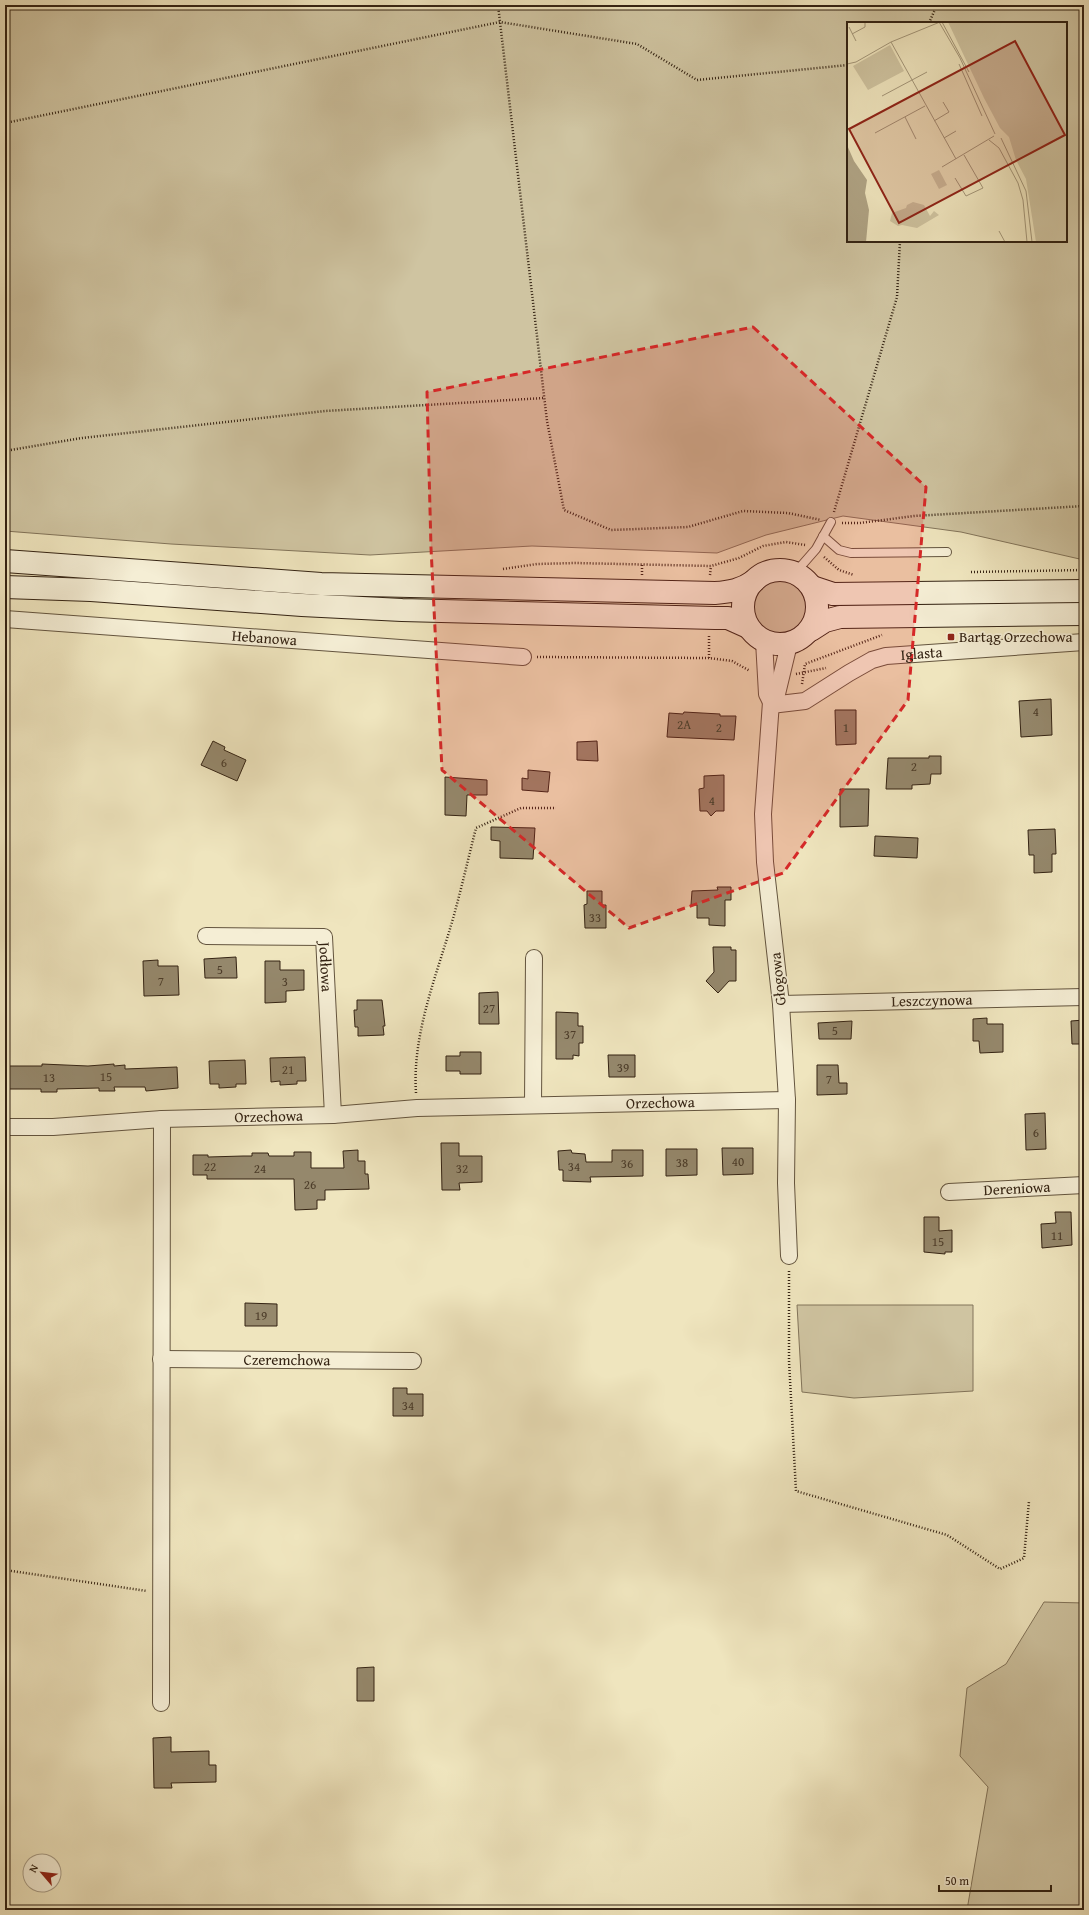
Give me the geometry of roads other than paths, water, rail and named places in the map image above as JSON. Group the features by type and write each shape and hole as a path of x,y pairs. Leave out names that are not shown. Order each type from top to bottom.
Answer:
{"main road":[{"path":"5,561 321,584 527,590 732,592 744,588 763,574 774,570 785,570 796,573 812,587 833,594 1084,591"},
{"path":"754,581 744,598 744,618 756,634"},
{"path":"5,587 91,590 294,605 402,610 728,618 776,645 790,644 825,621 840,617 1084,614"},
{"path":"811,630 816,620 818,608 817,598 812,587"}],"street":[{"name":"Hebanowa","path":"5,619 523,657"},
{"name":"Głogowa","path":"756,634 767,694 771,704 763,814 765,862 780,1004 787,1100 786,1183 788,1256"},
{"name":"Iglasta","path":"771,704 806,701 872,660 886,656 1084,642"},
{"name":"Głogowa","path":"771,704 777,694 790,644"},
{"name":"Jodłowa","path":"206,936 324,938 333,1115"},
{"path":"533,1105 534,958"},
{"name":"Leszczynowa","path":"780,1004 1084,997"},
{"name":"Orzechowa","path":"5,1127 53,1127 162,1119 333,1115 417,1108 787,1100"},
{"path":"161,1703 162,1119"},
{"name":"Dereniowa","path":"949,1192 1084,1185"},
{"name":"Czeremchowa","path":"161,1359 414,1360"}],"lane":[{"path":"796,573 816,550 831,522"},
{"path":"823,536 839,550 851,553 947,552"}],"place":[{"name":"Bartąg Orzechowa","path":"951,637"}]}
